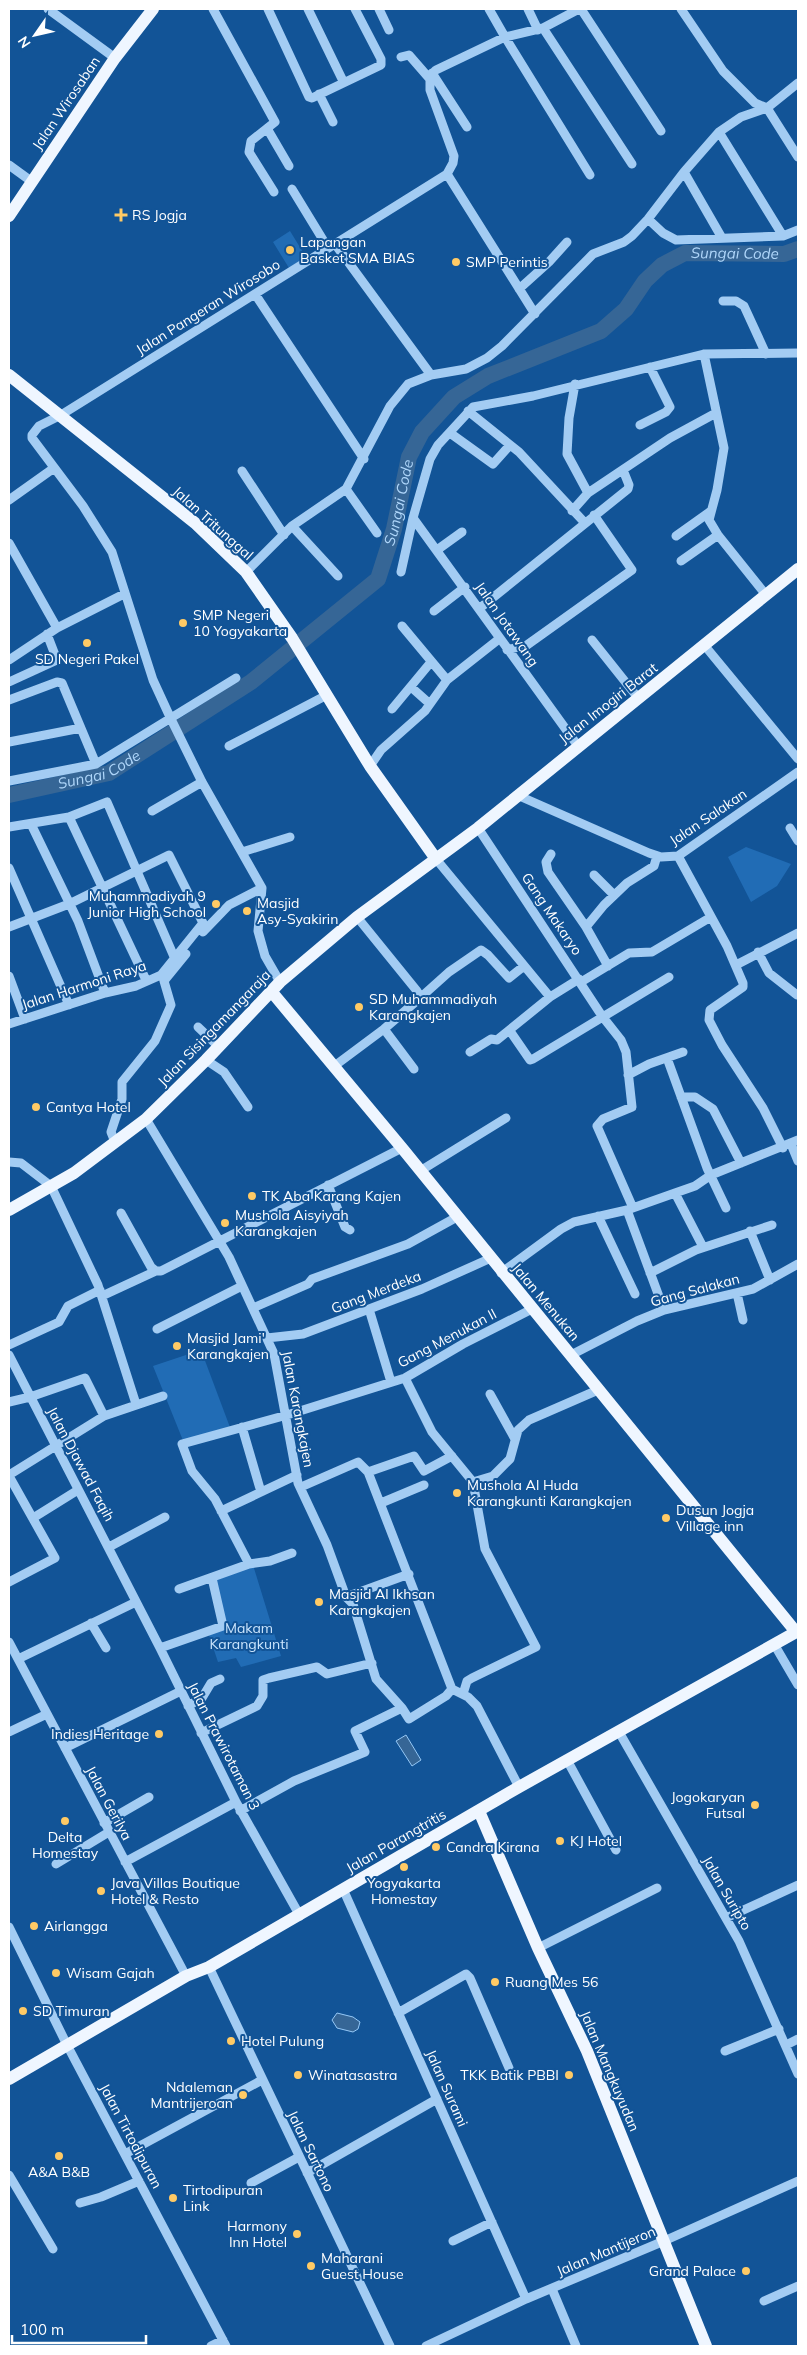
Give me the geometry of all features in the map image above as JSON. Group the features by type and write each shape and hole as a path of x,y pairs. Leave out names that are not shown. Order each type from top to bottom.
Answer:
{"main road":[{"name":"Jalan Wirosaban","path":"9,216 115,58 153,9"},
{"name":"Jalan Tritunggal","path":"9,375 195,523 246,572 307,661 370,766 436,859"},
{"name":"Jalan Imogiri Barat","path":"436,859 478,828 798,569"},
{"name":"Jalan Sisingamangaraja","path":"9,1210 74,1173 146,1119 219,1047 276,986 357,917 436,859"},
{"name":"Jalan Menukan","path":"276,986 333,1067 402,1148 492,1258 501,1273 571,1355 797,1631"},
{"name":"Jalan Parangtritis","path":"9,2079 186,1976 209,1967 300,1916 519,1786 619,1732 797,1631"},
{"name":"Jalan Mangkuyudan","path":"479,1811 538,1948 587,2050 706,2346"}],"street":[{"path":"48,9 115,58"},
{"path":"213,9 275,120 276,123 251,141 249,152 274,192"},
{"path":"268,9 309,97 313,98 343,82 378,67 382,61 355,9"},
{"path":"308,9 343,82"},
{"path":"379,9 388,30"},
{"path":"489,9 504,37 590,175"},
{"path":"528,9 632,164"},
{"path":"430,76 470,52 504,37 540,29 580,9 661,131"},
{"path":"681,9 723,71 755,103 767,108 798,157"},
{"path":"401,57 409,55 430,76 467,126"},
{"path":"430,76 433,103 454,156 453,163 447,174 535,314"},
{"path":"246,572 292,526 346,489 398,394 411,382 430,375 460,371 481,362 502,346 593,254 626,241 648,219 684,172 719,132 741,118 767,108 798,83"},
{"path":"319,94 333,122"},
{"path":"268,130 289,166"},
{"path":"719,132 783,236"},
{"path":"9,165 32,181"},
{"path":"684,172 722,238"},
{"name":"Jalan Pangeran Wirosobo","path":"54,468 32,435 39,426 61,415 447,174"},
{"path":"292,190 331,246 430,375"},
{"path":"648,219 673,240 783,236 798,230"},
{"path":"519,289 549,262 567,242"},
{"path":"255,294 364,459"},
{"path":"723,301 736,301 744,306 766,354"},
{"path":"401,572 413,518 430,458 435,449 468,411 482,404 533,396 575,384 704,354 798,353"},
{"path":"704,354 724,454 709,520 718,536 766,595"},
{"path":"640,425 666,412 670,407 650,367"},
{"path":"575,384 570,411 567,454 588,493"},
{"path":"468,411 531,464 584,523"},
{"path":"572,511 588,493 670,438 716,413"},
{"path":"450,433 493,464 510,445"},
{"path":"9,500 54,468 83,506 107,543 153,680 202,782 262,888 258,931 276,986"},
{"path":"480,608 629,488 622,470"},
{"path":"242,471 284,535"},
{"path":"346,489 377,533"},
{"path":"676,536 711,511"},
{"path":"507,650 527,645 632,570 594,515"},
{"name":"Jalan Jotawang","path":"413,518 465,587 499,639 578,746"},
{"path":"292,526 338,576"},
{"path":"438,550 462,532"},
{"path":"681,561 718,536"},
{"path":"9,543 12,554 57,628"},
{"path":"434,611 465,587"},
{"path":"9,660 57,628 124,594"},
{"path":"402,626 447,680"},
{"path":"9,682 57,660 58,656 47,634"},
{"path":"370,766 382,750 418,718 447,680 499,639"},
{"path":"592,640 639,699"},
{"path":"705,646 798,760"},
{"path":"392,709 431,662"},
{"path":"9,781 96,764 171,720 236,678"},
{"path":"9,700 61,681 96,764"},
{"path":"411,687 430,704"},
{"path":"228,746 328,695"},
{"path":"9,742 81,728"},
{"name":"Jalan Salakan","path":"517,795 656,860 680,860 798,772"},
{"path":"152,811 202,782"},
{"path":"9,827 69,817 107,802 175,959"},
{"path":"69,817 146,980"},
{"path":"31,824 69,904 105,993"},
{"name":"Gang Makaryo","path":"478,828 602,1016 624,1046 632,1107 603,1118 597,1126 630,1209"},
{"path":"790,828 798,841"},
{"path":"242,852 290,837"},
{"path":"551,854 546,862 548,872 586,926 608,966"},
{"name":"Jalan Harmoni Raya","path":"9,1024 105,993 136,986 161,975 175,959 203,923 169,855 137,872"},
{"path":"436,859 550,997"},
{"path":"586,926 614,895 656,860"},
{"path":"680,860 736,965 743,987 710,1010 709,1020 722,1046 763,1108 791,1144 798,1162"},
{"path":"9,868 69,1005"},
{"path":"9,927 69,904 137,872"},
{"path":"594,875 614,895"},
{"name":"Jalan Harmoni Raya","path":"115,1142 111,1132 122,1099 122,1082 155,1042 171,1005 164,981 220,912 229,904 262,888"},
{"path":"357,917 417,991 420,998"},
{"path":"470,1052 491,1040 497,1040 550,997 580,980 629,953 652,952 711,917"},
{"path":"736,965 798,933"},
{"path":"333,1067 384,1029 449,972 481,950 509,978 524,966"},
{"path":"758,952 769,973 798,995"},
{"path":"9,976 25,1019"},
{"path":"510,1031 530,1060 669,977"},
{"path":"198,1026 219,1047"},
{"path":"384,1029 414,1069"},
{"path":"628,1075 649,1064 683,1052"},
{"path":"667,1058 726,1208"},
{"path":"206,1060 224,1072 248,1107"},
{"path":"681,1096 695,1098 713,1109 741,1163"},
{"path":"420,1171 506,1118"},
{"name":"Jalan Karangkajen","path":"146,1119 219,1240 274,1354 297,1475 301,1487 358,1462 368,1472"},
{"path":"501,1273 567,1225 630,1209 695,1186 712,1175 791,1144"},
{"path":"9,1345 59,1322 68,1306 161,1271 402,1148"},
{"path":"9,1162 21,1163 51,1186 101,1293 136,1404"},
{"path":"328,1185 345,1227 350,1230"},
{"path":"675,1193 703,1247"},
{"path":"630,1209 664,1310"},
{"path":"121,1213 156,1272"},
{"path":"598,1216 635,1294"},
{"path":"253,1308 308,1284 312,1279 408,1244 457,1217"},
{"path":"650,1272 703,1247 772,1225"},
{"path":"750,1231 770,1280"},
{"name":"Gang Merdeka","path":"267,1338 303,1334 370,1310 492,1258"},
{"name":"Gang Salakan","path":"571,1355 636,1321 664,1310 753,1289 798,1264"},
{"path":"156,1329 242,1286"},
{"path":"737,1293 743,1320"},
{"path":"370,1310 391,1382"},
{"name":"Gang Menukan II","path":"221,1511 211,1492 192,1471 182,1444 287,1415 405,1378 462,1344 532,1310"},
{"name":"Jalan Djawad Faqih","path":"9,1355 128,1586"},
{"path":"9,1402 30,1397 85,1378 104,1416"},
{"path":"405,1378 432,1432 473,1482 485,1549 536,1647 467,1681 463,1694"},
{"path":"473,1482 493,1476 510,1459 518,1430 529,1420 598,1390"},
{"path":"490,1394 515,1439"},
{"path":"9,1582 55,1558 9,1475 104,1416 163,1396"},
{"path":"242,1427 261,1492"},
{"path":"452,1456 424,1471 414,1456 368,1472 452,1689 463,1694 477,1706 519,1786"},
{"path":"249,1564 221,1511 297,1475"},
{"path":"381,1503 424,1485"},
{"path":"301,1487 327,1545 346,1597 353,1604 376,1679 402,1708 409,1719 446,1696 452,1689"},
{"path":"33,1518 78,1490"},
{"path":"109,1547 165,1517"},
{"path":"179,1589 249,1564 270,1561 292,1552"},
{"path":"346,1597 409,1574"},
{"path":"160,1648 223,1626 212,1578"},
{"name":"Jalan Prawirotaman 3","path":"128,1586 238,1806 300,1916"},
{"path":"18,1659 136,1602"},
{"path":"91,1623 106,1648"},
{"name":"Jalan Gerilya","path":"9,1642 186,1976"},
{"path":"774,1644 798,1685"},
{"path":"201,1733 256,1706 263,1696 263,1680 317,1667 327,1674 372,1663"},
{"path":"188,1706 202,1698 211,1683 220,1679"},
{"path":"65,1748 181,1691"},
{"path":"125,1862 294,1780 365,1752 355,1731 402,1708"},
{"path":"9,1732 47,1714"},
{"name":"Jalan Suripto","path":"619,1732 740,1941 798,2074"},
{"path":"566,1760 616,1850"},
{"path":"104,1822 149,1797"},
{"path":"56,1864 109,1832"},
{"path":"726,1918 798,1885"},
{"path":"538,1948 657,1888"},
{"name":"Jalan Surami","path":"343,1889 526,2299"},
{"name":"Jalan Tirtodipuran","path":"9,1927 11,1938 224,2343"},
{"name":"Jalan Sartono","path":"209,1967 390,2346"},
{"path":"398,2013 466,1974 470,1978 509,2068"},
{"path":"725,2051 779,2029"},
{"path":"786,2045 798,2039"},
{"path":"125,2154 262,2080"},
{"path":"307,2174 437,2099"},
{"path":"251,2183 299,2157"},
{"path":"9,2175 53,2249"},
{"path":"80,2203 101,2197 139,2181"},
{"name":"Jalan Mantijeron","path":"426,2346 439,2344 526,2299 664,2241 798,2181"},
{"path":"453,2241 492,2222"},
{"path":"764,2301 798,2286"},
{"path":"552,2289 576,2346"},
{"path":"211,2346 224,2343"}],"green space":[{"name":"Lapangan Basket SMA BIAS","path":"290,231 306,257 289,268 273,242"},
{"path":"746,847 791,864 777,886 751,902 728,857"},
{"path":"201,1350 231,1430 184,1443 153,1366"},
{"name":"Makam Karangkunti","path":"253,1565 281,1656 241,1667 236,1658 218,1662 209,1635 227,1628 213,1579"}],"shaded area":[{"path":"406,1735 421,1760 412,1766 396,1741"},
{"path":"337,2013 353,2017 360,2022 358,2029 353,2032 337,2028 332,2020"}],"waterway":[{"name":"Sungai Code","path":"9,795 109,773 251,682 378,579 394,529 409,457 422,432 454,397 488,376 601,331 626,309 645,281 662,265 685,253 784,254 798,249"}],"place":[{"name":"RS Jogja","path":"121,215"},
{"name":"Lapangan Basket SMA BIAS","path":"290,250"},
{"name":"SMP Perintis","path":"456,262"},
{"name":"SMP Negeri 10 Yogyakarta","path":"183,623"},
{"name":"SD Negeri Pakel","path":"87,643"},
{"name":"Muhammadiyah 9 Junior High School","path":"216,904"},
{"name":"Masjid Asy-Syakirin","path":"247,911"},
{"name":"SD Muhammadiyah Karangkajen","path":"359,1007"},
{"name":"Cantya Hotel","path":"36,1107"},
{"name":"TK Aba Karang Kajen","path":"252,1196"},
{"name":"Mushola Aisyiyah Karangkajen","path":"225,1223"},
{"name":"Masjid Jami' Karangkajen","path":"177,1346"},
{"name":"Mushola Al Huda Karangkunti Karangkajen","path":"457,1493"},
{"name":"Dusun Jogja Village inn","path":"666,1518"},
{"name":"Masjid Al Ikhsan Karangkajen","path":"319,1602"},
{"name":"Indies Heritage","path":"159,1734"},
{"name":"Jogokaryan Futsal","path":"755,1805"},
{"name":"Delta Homestay","path":"65,1821"},
{"name":"KJ Hotel","path":"560,1841"},
{"name":"Candra Kirana","path":"436,1847"},
{"name":"Yogyakarta Homestay","path":"404,1867"},
{"name":"Java Villas Boutique Hotel & Resto","path":"101,1891"},
{"name":"Airlangga","path":"34,1926"},
{"name":"Wisam Gajah","path":"56,1973"},
{"name":"Ruang Mes 56","path":"495,1982"},
{"name":"SD Timuran","path":"23,2011"},
{"name":"Hotel Pulung","path":"231,2041"},
{"name":"Winatasastra","path":"298,2075"},
{"name":"TKK Batik PBBI","path":"569,2075"},
{"name":"Ndaleman Mantrijeroan","path":"243,2095"},
{"name":"A&A B&B","path":"59,2156"},
{"name":"Tirtodipuran Link","path":"173,2198"},
{"name":"Harmony Inn Hotel","path":"297,2234"},
{"name":"Maharani Guest House","path":"311,2266"},
{"name":"Grand Palace","path":"746,2271"}]}
